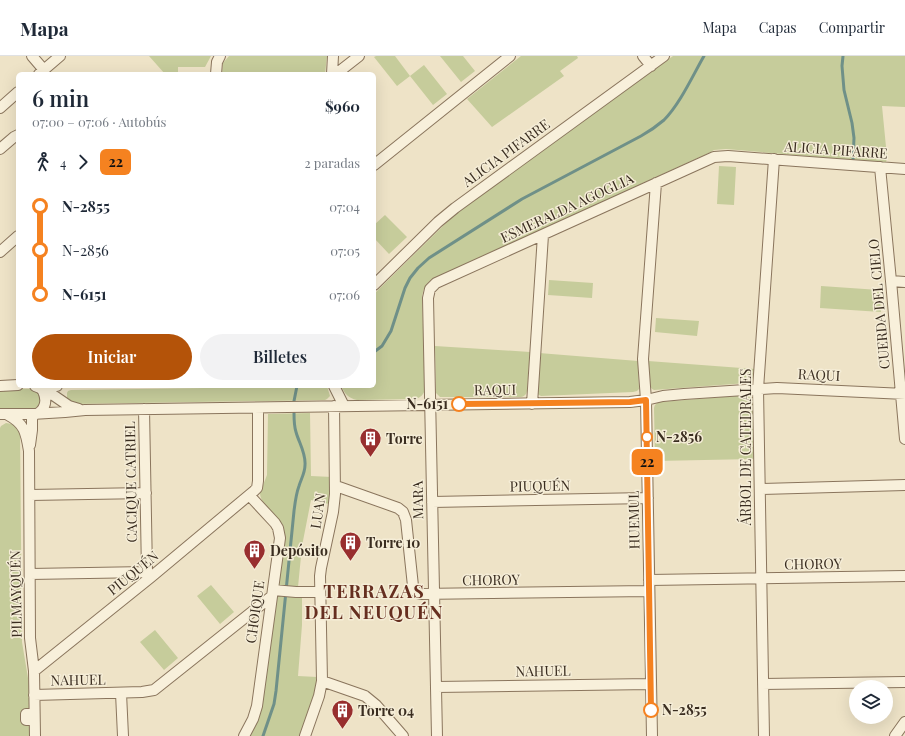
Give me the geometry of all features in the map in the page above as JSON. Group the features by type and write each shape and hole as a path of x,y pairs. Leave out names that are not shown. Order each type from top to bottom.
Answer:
{"street":[{"path":"32,56 42,72 60,56"},
{"path":"332,72 333,56"},
{"path":"339,72 359,56"},
{"path":"376,163 510,56"},
{"path":"643,56 651,66"},
{"name":"ALICIA PIFARRE","path":"376,283 446,215 664,56"},
{"path":"216,72 219,59"},
{"path":"0,108 16,94"},
{"path":"0,149 16,136"},
{"name":"ALICIA PIFARRE","path":"718,156 905,169"},
{"name":"ESMERALDA AGOGLIA","path":"430,289 436,283 718,156"},
{"name":"ÁRBOL DE CATEDRALES","path":"764,736 758,388 774,159"},
{"name":"CUERDA DEL CIELO","path":"880,167 903,394 905,439"},
{"name":"HUEMUL","path":"652,736 646,400 643,359 656,183"},
{"path":"532,404 543,235"},
{"path":"0,252 16,238"},
{"path":"891,280 905,282"},
{"name":"MARA","path":"430,289 428,298 437,736"},
{"path":"2,386 16,385"},
{"path":"34,414 43,410 45,406 45,398 38,388"},
{"name":"RAQUI","path":"38,388 53,395 69,406 85,410"},
{"name":"LUAN","path":"306,736 319,696 322,681 320,592 321,568 333,512 336,486 339,406 334,388"},
{"name":"RAQUI","path":"3,414 34,414 85,410 630,402 678,394 758,388 788,388 903,394"},
{"path":"250,496 258,485 258,408"},
{"name":"CACIQUE CATRIEL","path":"144,409 149,575"},
{"name":"PILMAYQUÉN","path":"3,414 14,418 21,425 26,434 29,451 30,638 34,671 35,736"},
{"name":"PILMAYQUÉN","path":"29,451 34,414"},
{"path":"760,489 905,485"},
{"name":"CHOROY","path":"336,486 401,509 406,520 414,589 417,593 649,591"},
{"path":"30,495 146,493"},
{"name":"PIUQUÉN","path":"34,671 149,575 250,496"},
{"name":"CHOIQUE","path":"244,736 253,719 256,706 275,592 280,538 280,533 275,523 250,496"},
{"name":"PIUQUÉN","path":"432,502 648,498"},
{"path":"30,574 149,575"},
{"name":"CHOROY","path":"649,580 905,576"},
{"path":"123,736 121,693 154,690 275,592 320,592"},
{"path":"322,681 365,696 376,705 403,736"},
{"path":"763,684 905,682"},
{"name":"NAHUEL","path":"436,687 651,684"},
{"name":"NAHUEL","path":"34,694 121,693"},
{"path":"895,736 905,722"}],"green space":[{"path":"149,56 211,56 205,67 178,67 178,72 163,72"},
{"path":"229,56 327,56 325,72 222,72 223,63"},
{"path":"395,56 410,76 397,86 374,57"},
{"path":"440,56 463,56 475,71 461,82"},
{"path":"521,56 577,56 578,58 560,71 564,76 492,127 467,99"},
{"path":"673,56 905,56 905,107 882,106 887,157 886,163 726,149 714,150 432,279 425,287 422,297 425,390 423,395 416,399 357,400 351,398 342,388 376,388 376,292 459,211"},
{"path":"424,65 447,94 433,105 410,76"},
{"path":"719,166 736,167 734,205 717,204"},
{"path":"385,215 407,237 389,254 376,240 376,223"},
{"path":"549,280 593,283 592,298 548,295"},
{"path":"821,286 879,290 881,312 820,308"},
{"path":"656,318 699,321 697,336 655,332"},
{"path":"435,346 530,352 526,394 519,397 440,397 436,393"},
{"path":"539,353 638,361 639,389 633,392 541,396 537,394"},
{"path":"648,361 755,369 754,376 747,383 654,390 650,386"},
{"path":"5,388 36,390 42,396 39,409 0,411 0,390"},
{"path":"328,388 330,396 325,400 74,404 67,399 67,393 71,390"},
{"path":"747,395 754,399 754,459 655,461 654,406 656,404 660,402"},
{"path":"310,413 311,476 332,477 329,504 311,500 302,546 298,587 302,596 302,625 298,676 317,677 317,684 311,707 300,736 249,736 284,538 283,525 265,506 260,493 267,475 268,414"},
{"path":"6,423 15,425 20,432 22,642 29,684 30,736 0,736 0,428"},
{"path":"211,585 234,612 220,624 197,596"},
{"path":"155,630 178,658 164,670 140,642"}],"waterway":[{"path":"376,350 382,346 391,331 405,288 410,278 429,258 522,199 641,136 656,126 664,120 675,106 704,56"},
{"path":"843,56 842,66 844,90 854,138 853,160"},
{"path":"294,401 297,388"},
{"path":"263,736 274,704 295,505 297,492 305,468 304,456 295,427 294,413"}],"bus line":[{"name":"22","path":"459,404 638,402 646,400 651,710"}],"place":[{"name":"N-6151","path":"459,404"},
{"name":"N-2856","path":"647,437"},
{"name":"Torre","path":"370,458"},
{"name":"Torre 10","path":"350,562"},
{"name":"Depósito","path":"254,570"},
{"name":"N-2855","path":"651,710"},
{"name":"Torre 04","path":"342,730"}],"district":[{"name":"TERRAZAS DEL NEUQUÉN","path":"374,602"}]}
